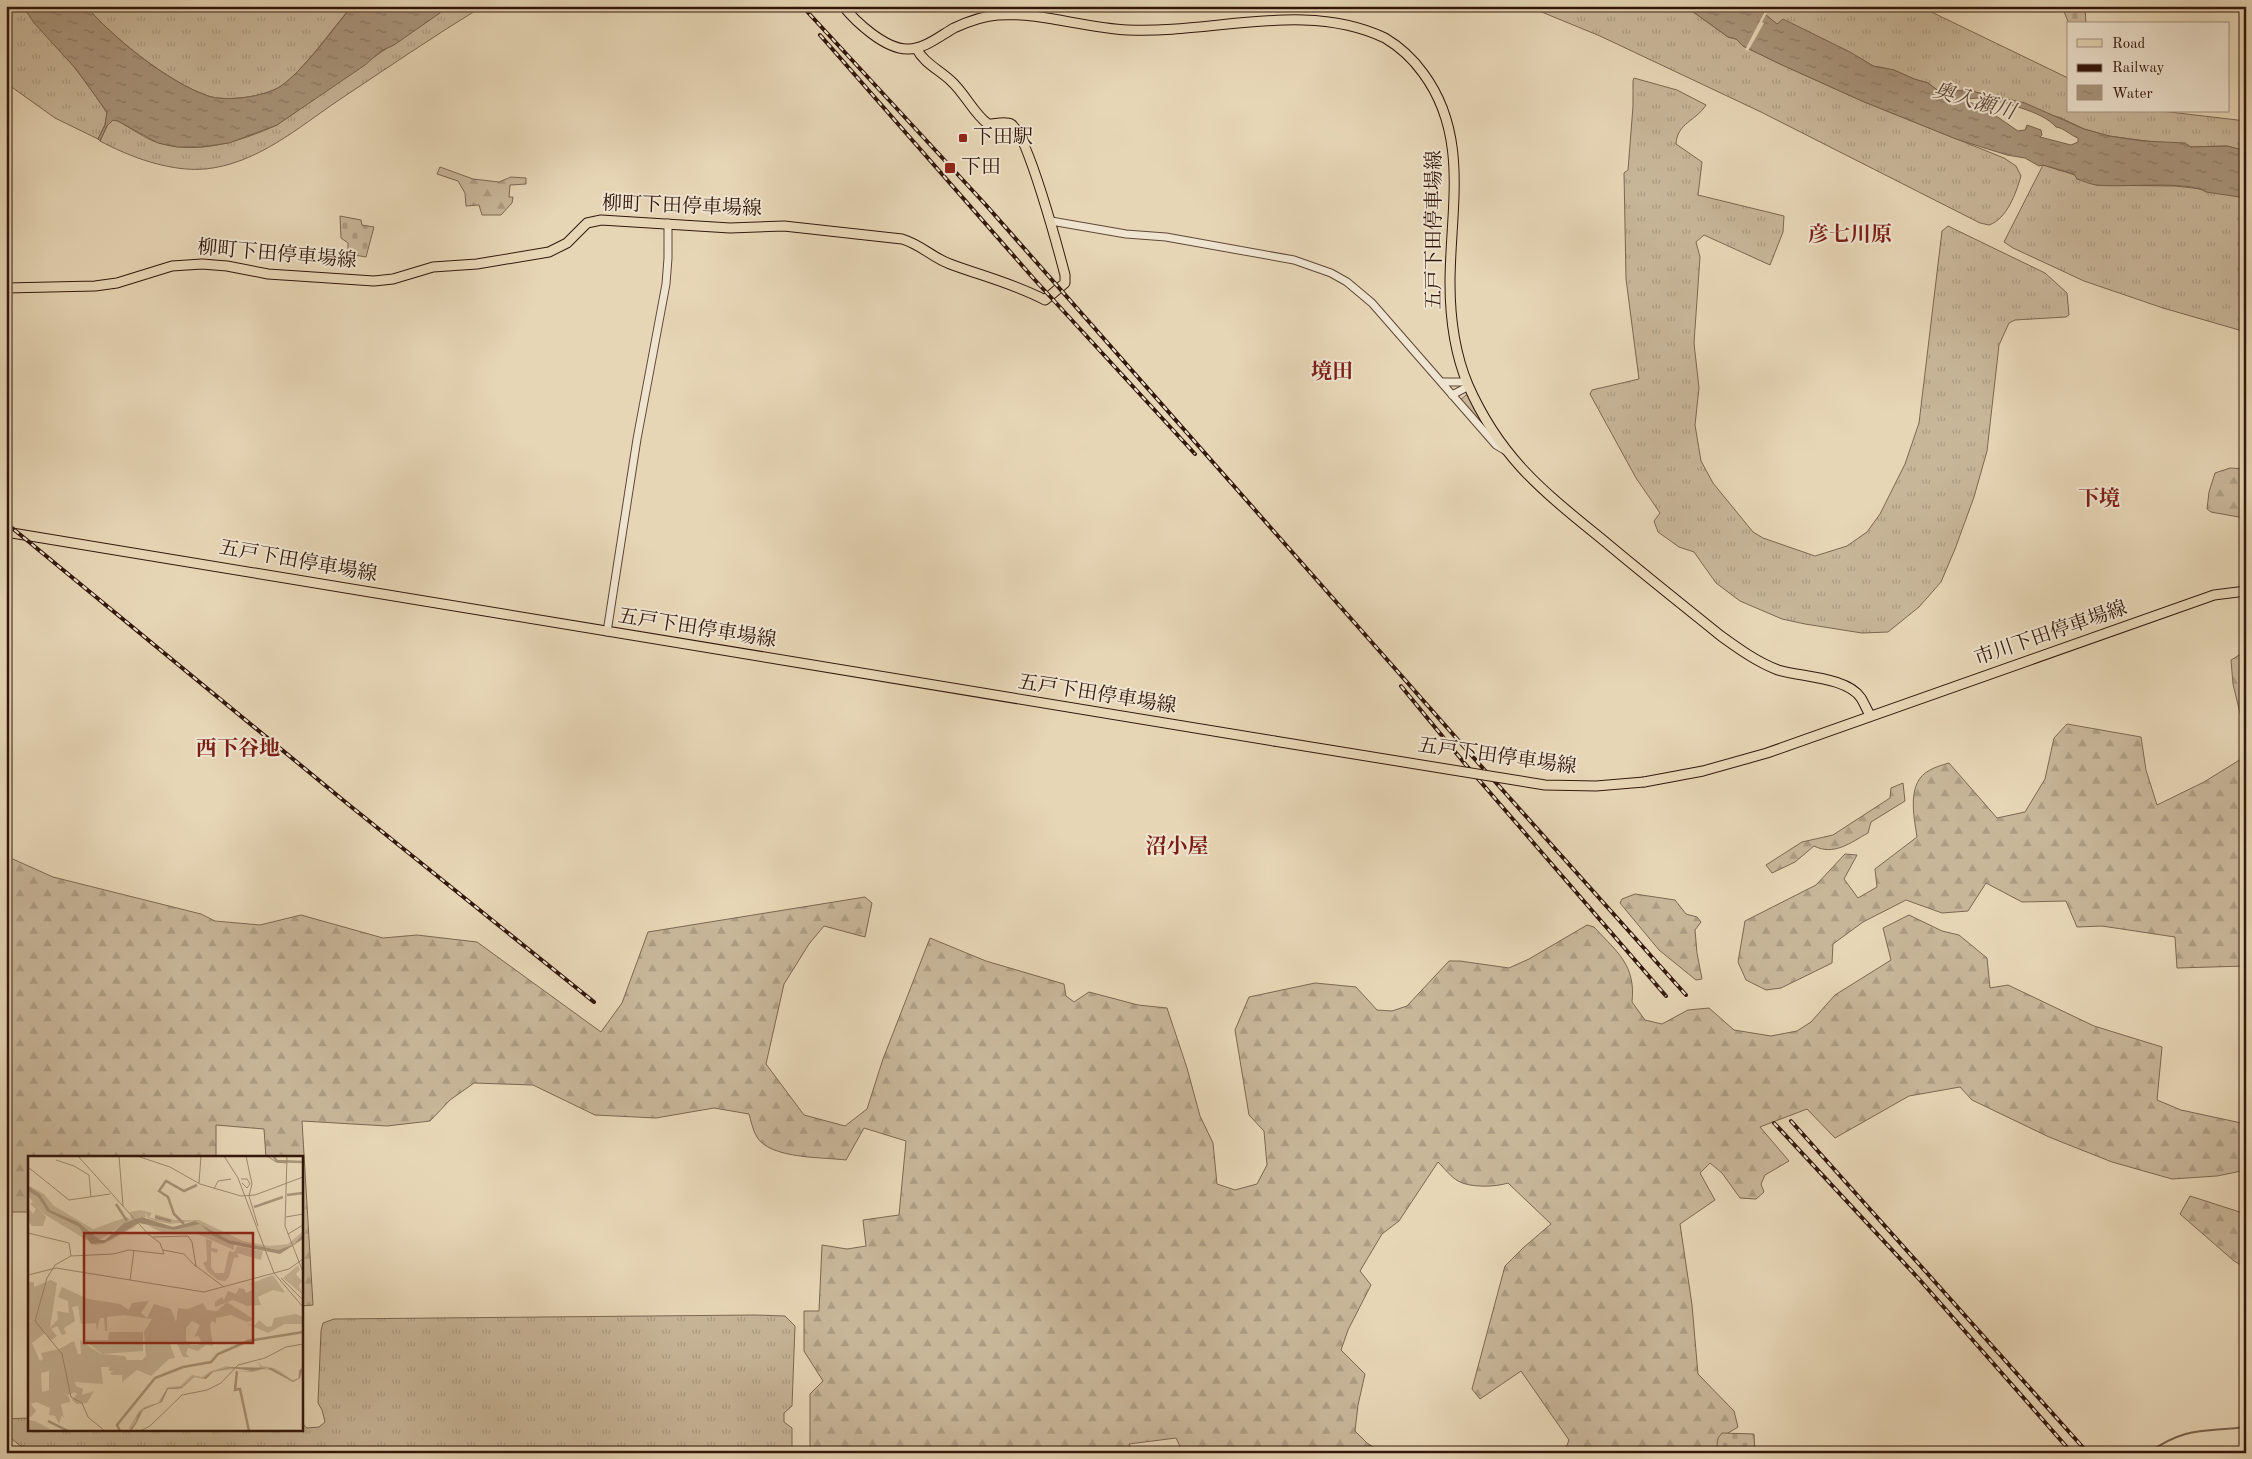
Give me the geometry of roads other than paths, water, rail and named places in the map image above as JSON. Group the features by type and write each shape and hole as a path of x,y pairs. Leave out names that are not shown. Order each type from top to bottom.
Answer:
{"main road":[{"path":"842,6 864,28 891,44 901,49 916,48"},
{"name":"五戸下田停車場線","path":"6,532 1544,785 1596,786 1644,782 1703,771 1767,753 1870,715 1860,697 1840,683 1798,676 1776,669 1744,653 1549,497 1516,464 1507,452 1484,417 1468,384 1455,337 1451,313 1450,283 1455,176 1451,136 1440,101 1431,84 1406,54 1387,39 1344,20 1311,15 1265,17 1146,30 1104,28 1041,17 999,15 977,19 916,48"},
{"name":"柳町下田停車場線","path":"6,288 95,286 117,283 172,266 202,264 227,266 268,274 374,281 393,279 433,267 477,264 549,252 567,243 592,221 668,223 730,228 784,226 902,239 914,243 948,264 997,279 1045,300 1065,283 1051,221 1028,157 1015,128 1008,123 988,124 984,121 964,93 924,60 916,48"},
{"name":"市川下田停車場線","path":"1870,715 2214,596 2246,591"}],"street":[{"path":"1051,221 1126,234 1166,237 1294,260 1316,267 1347,282 1372,303 1443,382 1496,445 1507,452"},
{"path":"607,632 637,440 666,284 668,223"},
{"path":"1443,382 1468,384"},
{"path":"1452,395 1468,384"}],"water":[{"path":"23,6 86,6 111,32 159,70 192,89 208,96 225,99 256,96 281,86 299,71 352,6 450,6 394,45 381,51 365,65 277,125 229,143 201,147 177,147 158,143 113,120 107,126 100,141 98,139 105,125 107,112 76,69 34,23"},
{"path":"1685,6 1755,6 1777,24 1783,19 1850,52 1873,66 1894,70 1928,83 1937,90 1968,91 1972,88 1975,92 2025,103 2084,129 2109,136 2143,141 2185,143 2191,147 2227,146 2246,151 2246,198 2206,192 2185,186 2107,186 2089,183 2077,179 2074,174 2043,165 2039,166 2025,158 2007,155 1956,139 1862,101 1780,64 1743,46 1736,39 1728,37","holes":["1978,98 2008,104 2041,116 2056,127 2078,138 2078,142 2071,145 2040,137 2042,135 2041,130 2027,125 2025,130 2018,131 1983,107 1969,102 1968,99"]}],"waterway":[{"path":"2148,1453 2161,1444 2185,1434 2246,1427"}],"railway":[{"path":"802,6 985,204 1481,766 1686,995"},
{"path":"820,35 1034,279 1195,454"},
{"path":"6,523 349,805 594,1002"},
{"path":"1401,686 1466,765 1666,996"},
{"path":"1791,1121 2088,1453"},
{"path":"1774,1123 1919,1279 2072,1453"}],"place":[{"name":"下田駅","path":"963,138"},
{"name":"下田","path":"950,168"}],"district":[{"name":"彦七川原","path":"1850,235"},
{"name":"境田","path":"1332,372"},
{"name":"下境","path":"2099,499"},
{"name":"西下谷地","path":"238,749"},
{"name":"沼小屋","path":"1177,847"}],"water label":[{"name":"奥入瀬川","path":"1974,102"}]}
